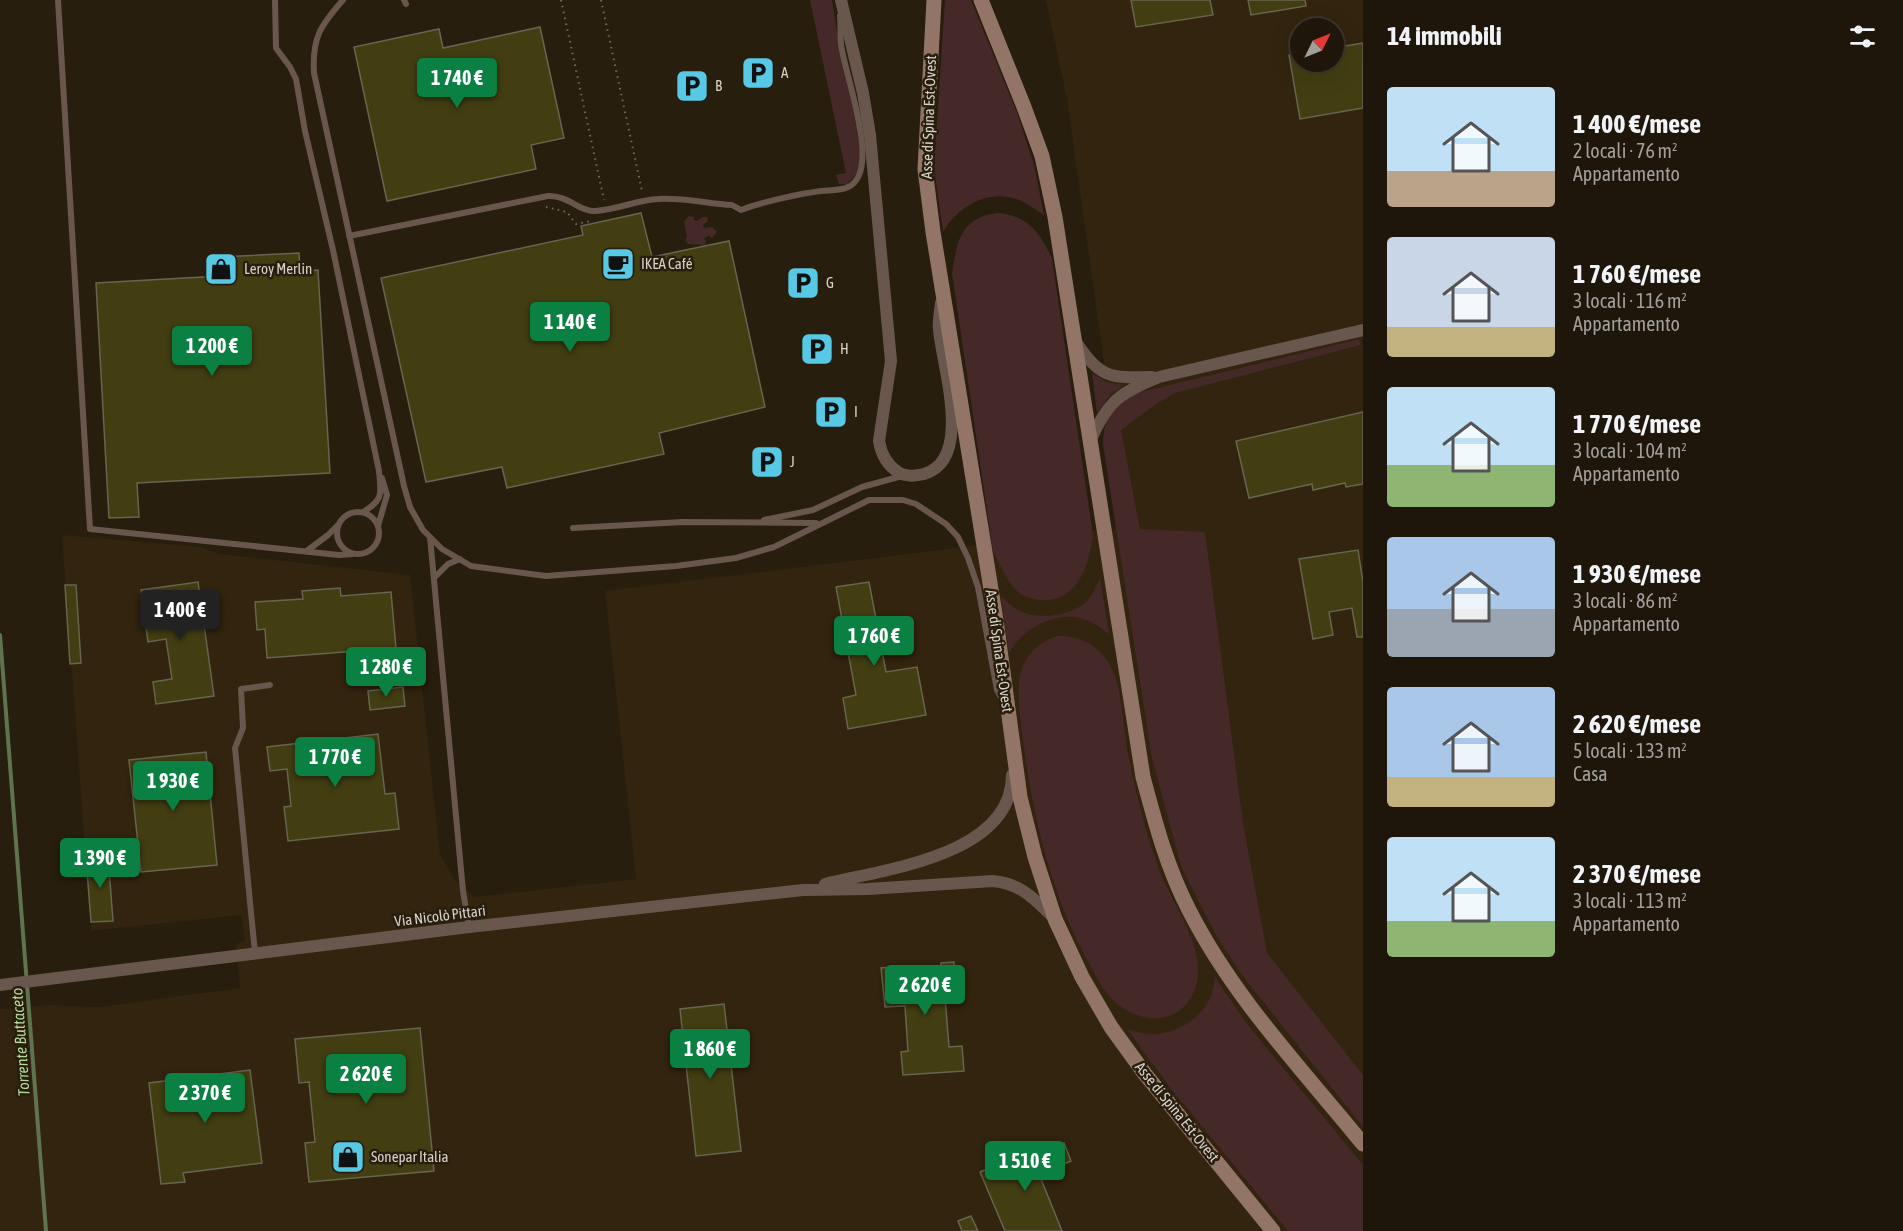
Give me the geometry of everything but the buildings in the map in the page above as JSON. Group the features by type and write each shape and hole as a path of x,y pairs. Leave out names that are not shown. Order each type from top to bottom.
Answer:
{"main road":[{"name":"Asse di Spina Est-Ovest","path":"934,0 925,169 933,232 996,620 1012,747 1020,797 1035,857 1055,919 1082,976 1111,1027 1144,1074 1273,1231"},
{"path":"981,0 1042,156 1055,217 1143,777 1171,870 1188,910 1236,988 1363,1144"}],"street":[{"path":"840,0 863,93 870,135 891,361 879,441 886,460 896,471 905,475 933,471 946,455 951,436 950,393 939,329 942,286"},
{"path":"1090,443 1097,424 1118,397 1128,390 1159,377 1363,330"},
{"path":"1073,338 1088,360 1108,376 1159,377"},
{"path":"803,890 918,863 944,853 987,828 999,816 1007,803 1012,779 1012,747"},
{"path":"803,890 868,889 993,881 1006,883 1026,891 1055,919"},
{"name":"Via Nicolò Pittari","path":"0,985 469,927 803,890"}],"lane":[{"path":"58,0 90,529 339,555 361,555 374,548 380,534 373,518 363,512"},
{"path":"60,9 64,0"},
{"path":"275,0 276,48 296,79 305,131 333,250 379,471 387,495 378,526"},
{"path":"343,0 318,32 313,54 314,73 407,496 410,507 423,531 442,549 471,566 546,576 676,566 736,558 774,547 869,500 903,500 916,504 946,524 958,537 978,587 997,690 1008,711"},
{"path":"349,236 558,195 584,209 594,211 663,199 732,206 741,210 822,190 848,188 861,176 863,164 857,114 841,44 840,0"},
{"path":"308,550 328,536 348,514 363,512 376,504 381,492 379,471"},
{"path":"745,522 792,516 813,510 862,487 905,475"},
{"path":"573,528 683,522 823,523"},
{"path":"338,524 337,539 340,546 353,554"},
{"path":"430,537 463,891 469,927"},
{"path":"435,577 448,564 460,559"},
{"path":"255,954 235,748 243,728 241,689 270,685"}],"path":[{"path":"561,0 604,201"},
{"path":"601,0 642,193"},
{"path":"544,206 567,212 576,224 597,220"}],"shaded area":[{"path":"810,0 832,0 839,45 857,124 860,155 858,173 847,184 839,184 836,175 846,173"},
{"path":"945,0 971,0 1017,113 1034,165 1044,215 1019,200 997,196 966,207 957,214 943,232 934,168"},
{"path":"1046,0 1363,0 1363,1231 0,1231 0,1009 49,1005 99,1007 240,988 236,944 245,941 241,915 91,931 62,535 201,547 219,554 410,575 440,855 455,880 474,897 636,879 605,591 1127,527 1067,99"},
{"path":"997,213 1017,217 1032,227 1043,241 1052,259 1093,535 1089,558 1079,580 1063,596 1053,600 1034,599 1018,592 1007,578 993,551 952,273 962,233 975,220"},
{"path":"689,216 694,217 697,221 702,217 707,217 708,221 703,225 704,228 712,227 717,232 712,238 709,236 704,238 705,245 688,244 685,240 687,237 684,221"},
{"path":"1359,339 1361,345 1175,393 1121,430 1140,529 1205,532 1243,823 1267,953 1363,1075 1363,1127 1245,979 1217,937 1181,867 1152,758 1103,444 1105,427 1110,415 1119,404 1133,394"},
{"path":"1092,373 1107,382 1124,385 1111,394 1097,413"},
{"path":"1100,578 1109,634 1096,624 1080,618 1049,620 1029,630 1014,645 1009,654 1001,596 1014,608 1027,614 1044,616 1062,614 1085,603 1092,595"},
{"path":"1058,636 1066,636 1088,643 1100,652 1110,665 1118,685 1128,754 1146,829 1160,872 1194,945 1198,977 1194,992 1180,1010 1165,1017 1149,1018 1132,1013 1117,1004 1104,989 1064,912 1046,856 1027,769 1018,692 1022,668 1033,650"},
{"path":"1215,977 1247,1024 1363,1165 1363,1231 1288,1231 1172,1090 1127,1029 1144,1034 1159,1034 1186,1024 1207,1004 1212,994"}],"waterway":[{"name":"Torrente Buttaceto","path":"0,635 46,1231"}],"place":[{"name":"A","path":"758,73"},
{"name":"B","path":"692,86"},
{"name":"IKEA Café","path":"618,264"},
{"name":"Leroy Merlin","path":"221,269"},
{"name":"G","path":"803,283"},
{"name":"H","path":"817,349"},
{"name":"I","path":"831,412"},
{"name":"J","path":"767,462"},
{"name":"Sonepar Italia","path":"348,1157"}]}
